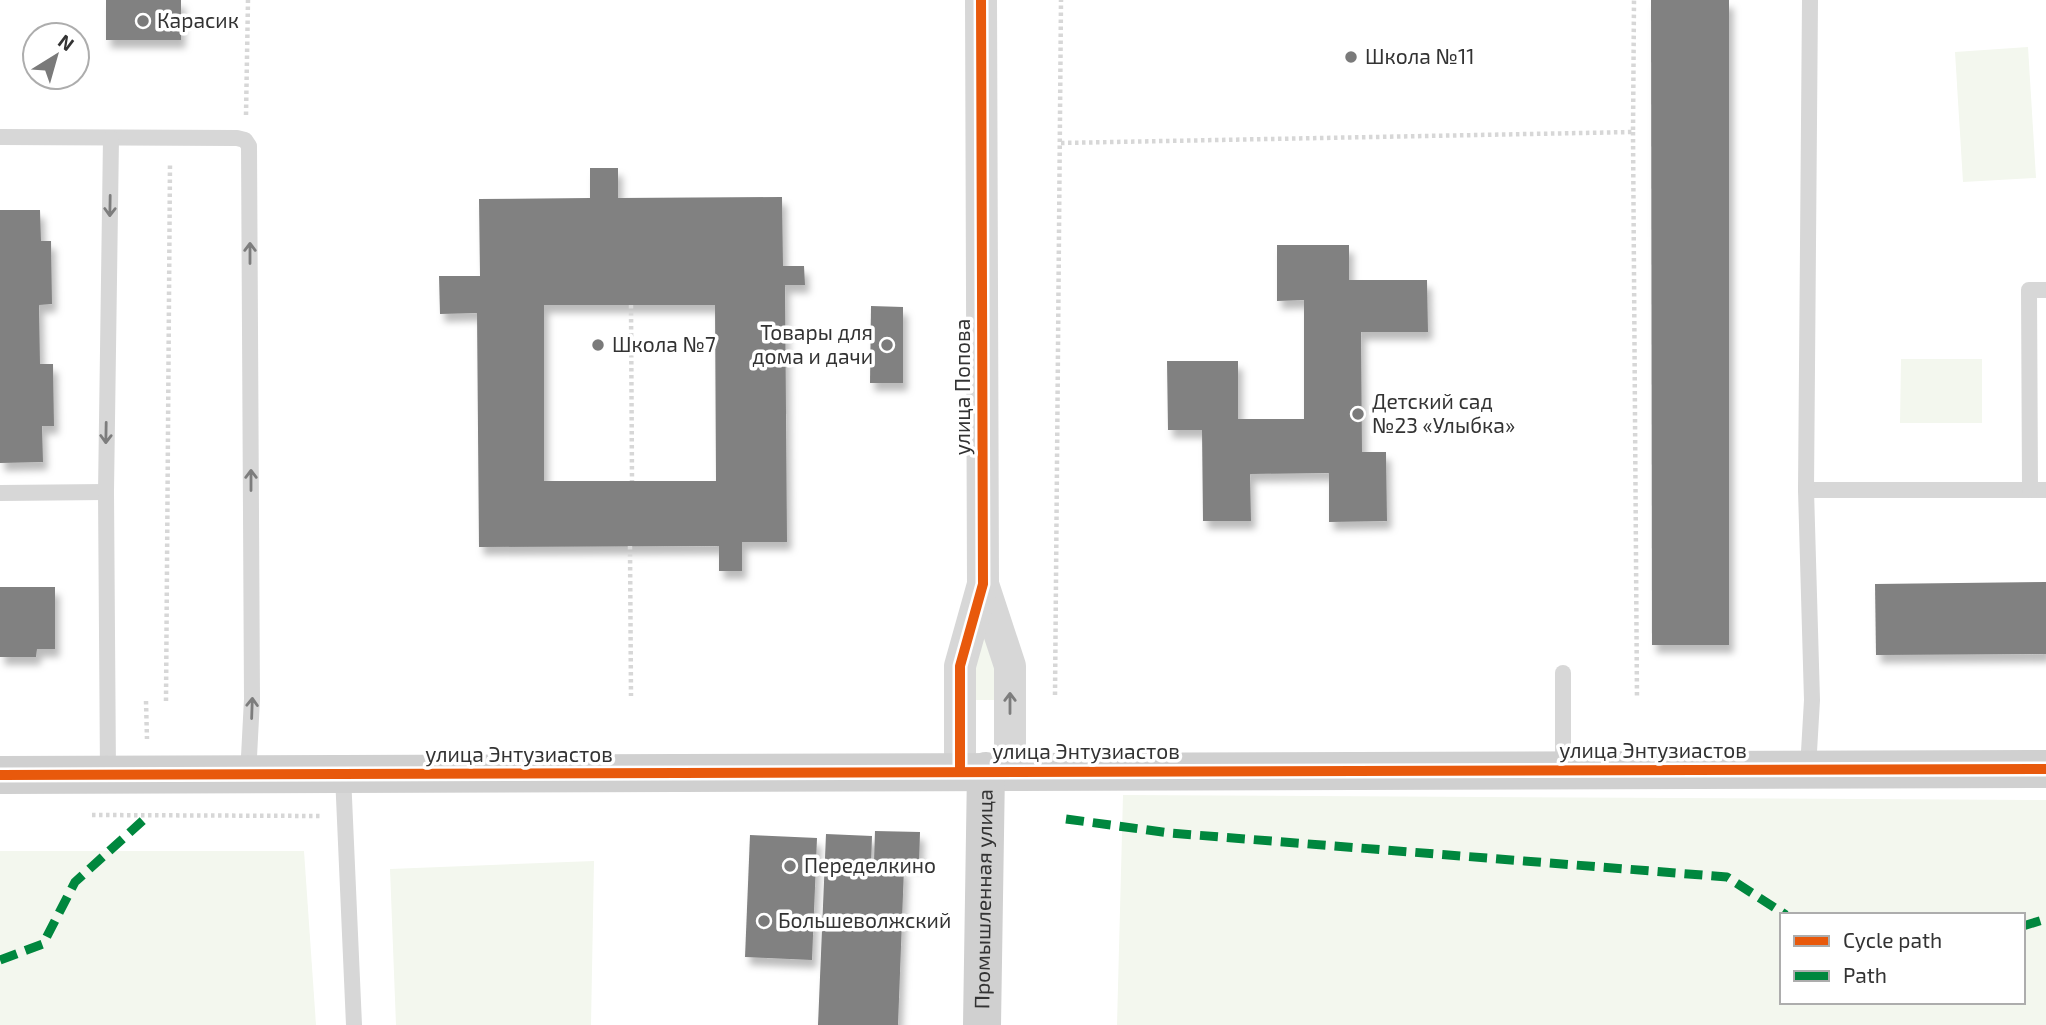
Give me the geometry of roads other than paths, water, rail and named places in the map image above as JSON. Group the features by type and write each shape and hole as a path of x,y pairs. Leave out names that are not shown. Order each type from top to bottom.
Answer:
{"street":[{"name":"улица Попова","path":"981,0 983,584 960,666 985,771"},
{"name":"улица Попова","path":"983,584 1010,666 985,771"},
{"name":"улица Энтузиастов","path":"0,775 2046,769"},
{"name":"Промышленная улица","path":"982,1025 985,771"}],"lane":[{"path":"1808,769 1812,701 1806,490 1810,0"},
{"path":"0,137 170,138 245,141 249,146 252,658 248,776"},
{"path":"108,775 106,492 111,138"},
{"path":"1806,490 2038,490 2029,290 2046,290"},
{"path":"0,493 106,492"},
{"path":"1563,673 1563,771"},
{"path":"343,775 354,1025"}],"place":[{"name":"Карасик","path":"143,21"},
{"name":"Школа №11","path":"1351,57"},
{"name":"Школа №7","path":"598,345"},
{"name":"Товары для дома и дачи","path":"887,345"},
{"name":"Детский сад №23 «Улыбка»","path":"1358,414"},
{"name":"Переделкино","path":"790,866"},
{"name":"Большеволжский","path":"764,921"}]}
